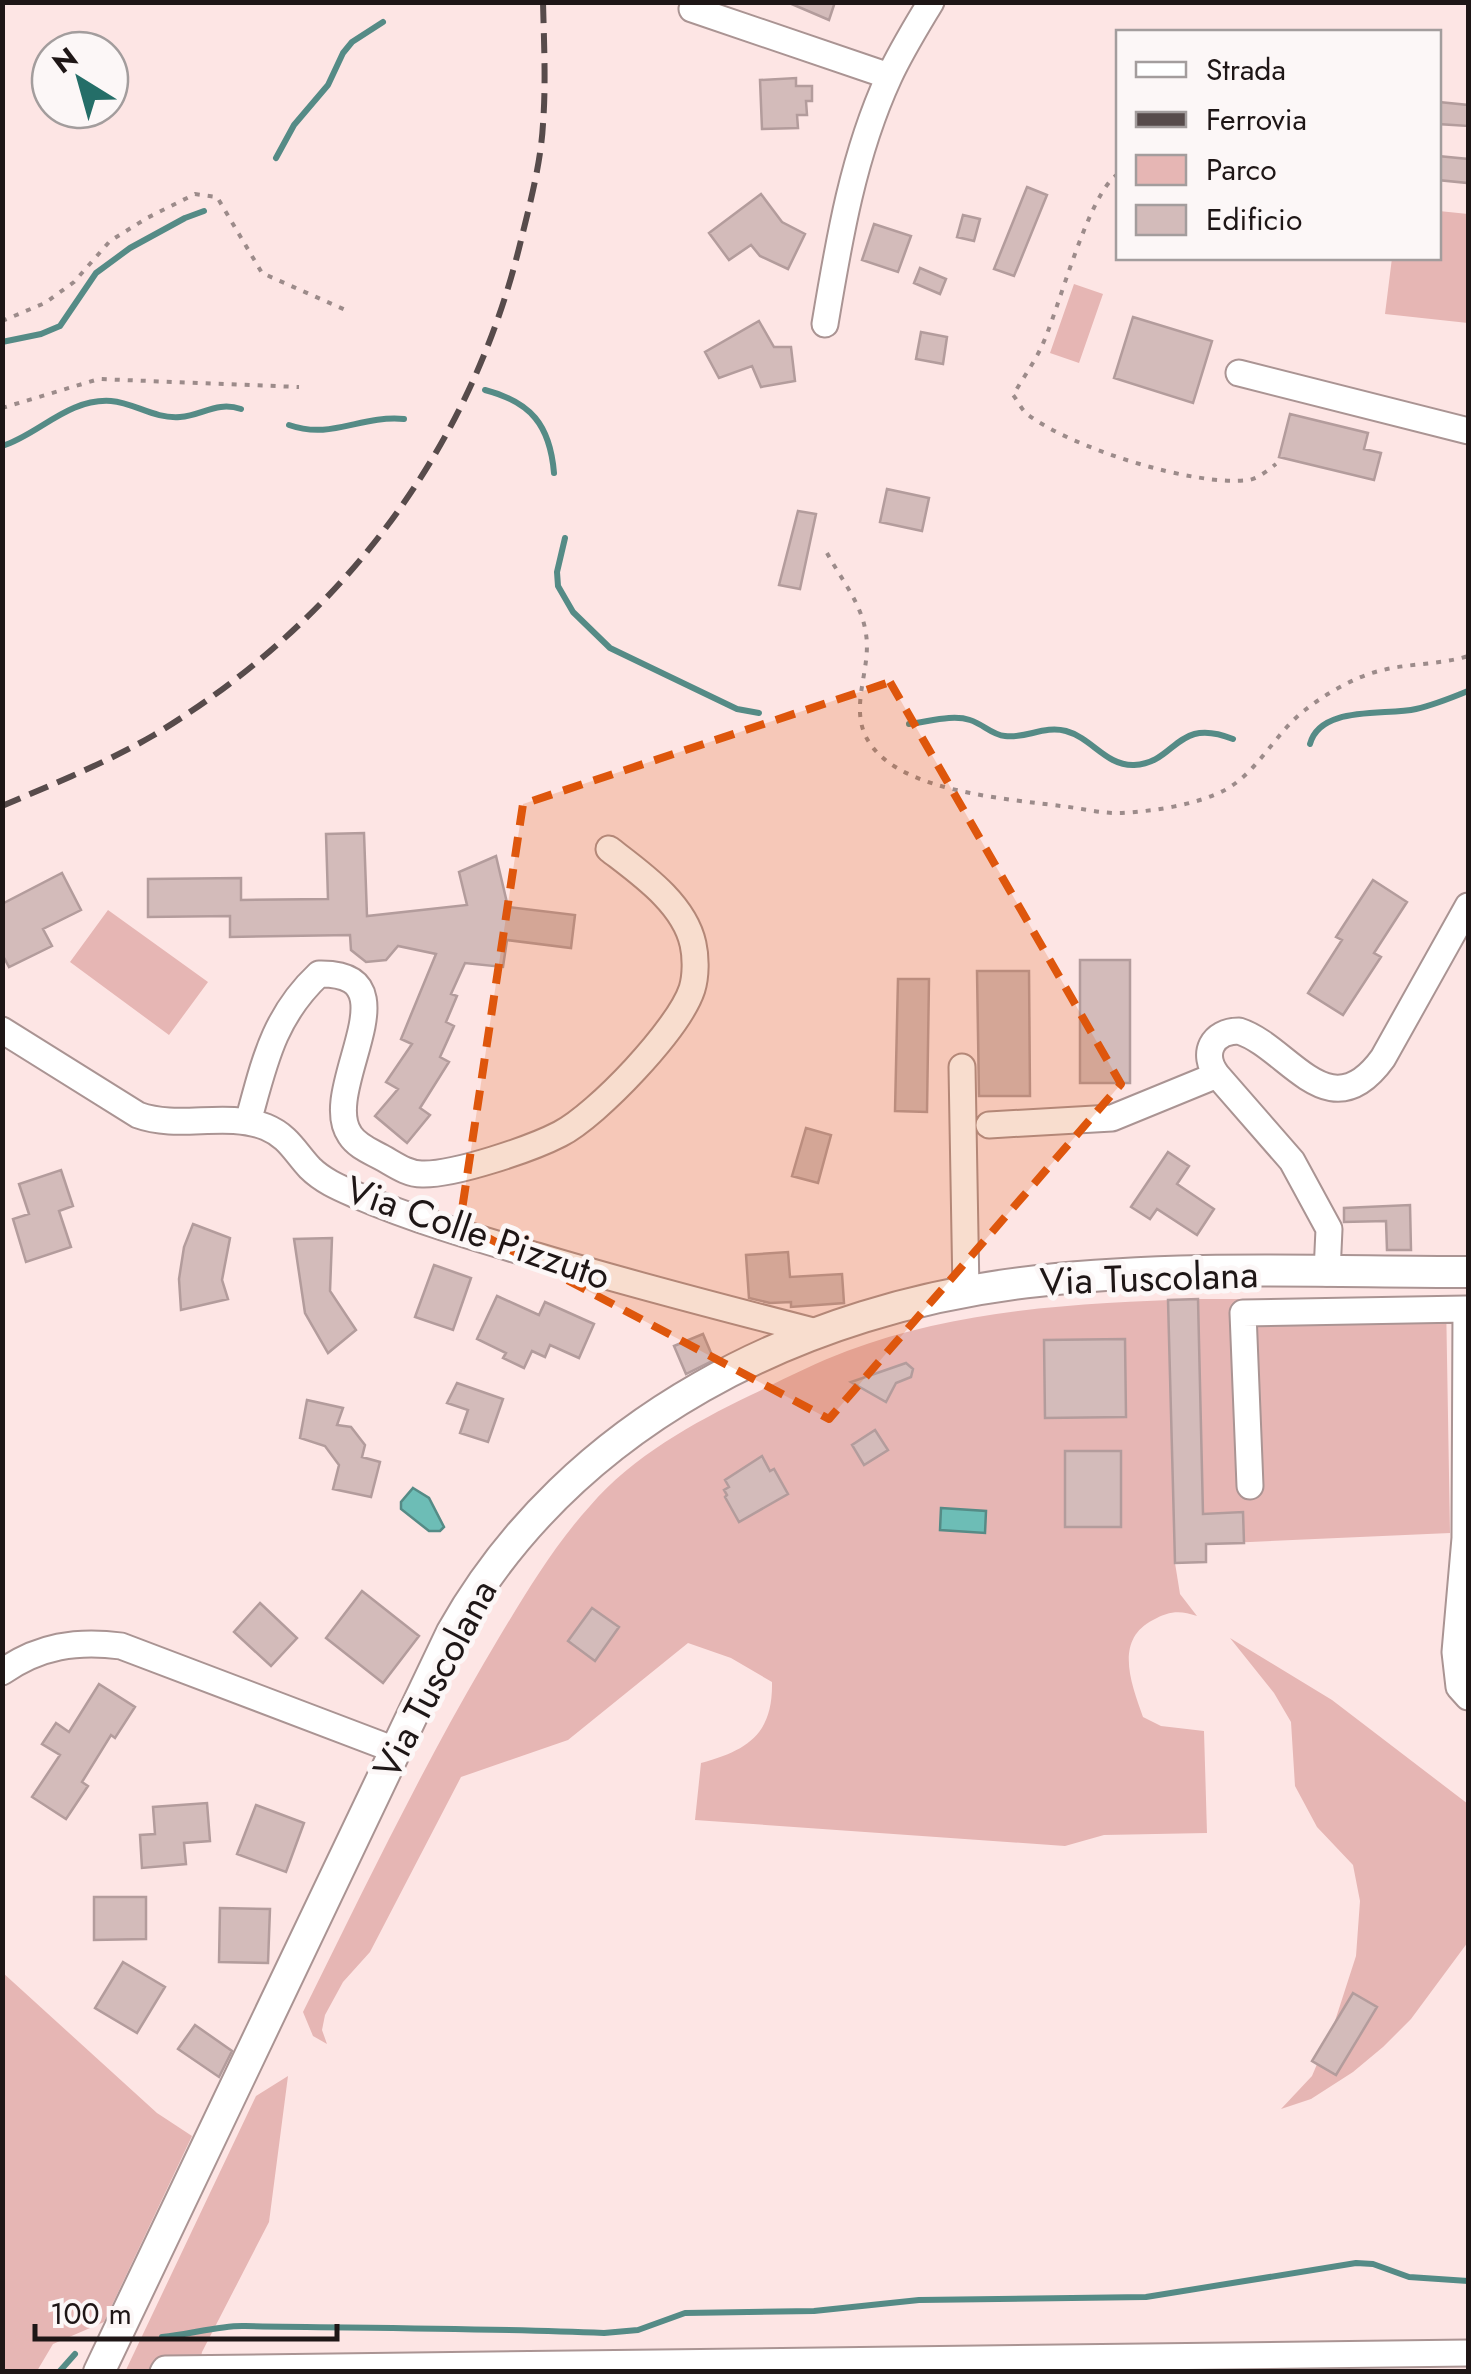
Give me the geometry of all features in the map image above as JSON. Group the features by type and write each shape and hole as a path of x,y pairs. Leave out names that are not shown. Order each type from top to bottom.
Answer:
{"main road":[{"name":"Via Tuscolana","path":"99,2372 452,1632 495,1564 564,1486 669,1398 763,1350 817,1332 884,1311 1016,1283 1101,1276 1327,1272 1375,1264 1450,1267"}],"street":[{"path":"825,324 851,186 889,76 930,2"},
{"path":"692,9 889,76"},
{"path":"1239,374 1468,432"},
{"path":"248,1122 280,1021 303,989 320,974 341,974 357,982 364,996 345,1120 349,1134 363,1147 406,1171 436,1174 563,1133 618,1088 666,1030 691,990 693,942 683,921 662,893 609,849"},
{"path":"1327,1272 1329,1229 1292,1161 1217,1076 1208,1061 1211,1045 1222,1033 1239,1030 1324,1086 1358,1082 1382,1058 1468,906"},
{"name":"Via Colle Pizzuto","path":"2,1030 138,1115 158,1122 248,1122 285,1138 312,1170 329,1182 374,1202 473,1237 665,1294 817,1332"},
{"path":"962,1067 966,1292"},
{"path":"989,1125 1112,1118 1217,1076"},
{"path":"1250,1486 1243,1313 1467,1309 1466,1538 1455,1652 1459,1687 1468,1697"},
{"path":"2,1672 52,1648 84,1642 121,1646 395,1750"},
{"path":"163,2372 1468,2354"}],"path":[{"path":"1116,175 1109,180 1095,206 1040,352 1014,395 1024,412 1060,434 1111,454 1204,480 1254,480 1276,464"},
{"path":"2,321 45,302 74,282 110,241 196,194 217,197 262,273 350,312"},
{"path":"2,408 99,379 299,387"},
{"path":"827,553 858,606 867,637 859,712 869,744 892,767 950,789 998,798 1119,813 1174,806 1226,789 1306,708 1337,690 1377,671 1468,656"}],"highlighted area":[{"path":"890,682 1121,1084 829,1419 460,1223 523,804"}],"green space":[{"path":"1441,211 1468,214 1468,323 1385,314 1392,260 1441,260"},
{"path":"1074,284 1103,294 1079,363 1050,353"},
{"path":"108,910 208,982 169,1035 70,962"},
{"path":"1198,1299 1446,1299 1450,1533 1206,1544 1206,1562 1175,1563 1180,1594 1197,1616 1175,1612 1153,1620 1133,1639 1129,1663 1143,1717 1161,1726 1204,1731 1207,1833 1104,1835 1065,1846 695,1820 701,1763 732,1752 754,1737 768,1715 772,1682 731,1658 688,1643 568,1740 461,1777 370,1952 343,1982 325,2015 322,2030 327,2044 313,2036 303,2012 460,1706 547,1562 590,1506 625,1472 665,1442 729,1406 823,1361 889,1337 1020,1311"},
{"path":"1230,1638 1332,1700 1468,1804 1468,1942 1411,2019 1383,2047 1311,2099 1281,2109 1312,2076 1334,2024 1356,1956 1360,1901 1353,1865 1317,1827 1295,1786 1291,1722 1274,1693"},
{"path":"2,1972 157,2113 192,2136 104,2322 53,2344 37,2371 3,2371"},
{"path":"288,2076 269,2222 202,2352 198,2371 125,2372 256,2096"}],"water":[{"path":"413,1488 429,1498 444,1527 440,1531 429,1531 401,1509 401,1502"},
{"path":"941,1508 986,1511 985,1533 940,1530"}],"building":[{"path":"787,2 835,2 829,20"},
{"path":"796,78 796,86 812,86 812,101 806,101 807,115 797,115 798,128 762,129 760,80"},
{"path":"1441,102 1468,105 1468,126 1441,124"},
{"path":"1441,156 1468,159 1468,183 1441,180"},
{"path":"1027,187 1047,195 1014,276 994,269"},
{"path":"761,194 782,222 805,234 788,269 760,256 751,245 729,260 709,233"},
{"path":"963,215 980,219 974,241 957,237"},
{"path":"874,224 911,236 898,272 862,260"},
{"path":"920,268 946,279 940,294 914,283"},
{"path":"1133,317 1212,341 1193,403 1114,378"},
{"path":"759,321 774,347 791,347 795,381 761,387 752,366 719,378 705,352"},
{"path":"921,332 947,337 943,364 916,359"},
{"path":"1290,414 1368,433 1364,449 1381,453 1374,480 1279,457"},
{"path":"887,489 929,498 922,531 880,522"},
{"path":"798,511 816,514 800,589 779,585"},
{"path":"364,833 367,916 467,905 459,872 496,856 508,907 575,915 571,948 507,940 503,967 465,963 451,994 457,996 446,1022 454,1026 440,1057 449,1062 420,1108 430,1115 407,1143 375,1116 398,1089 386,1082 412,1044 401,1039 436,954 398,946 386,960 366,962 351,950 350,935 230,937 230,916 148,917 148,879 241,878 241,900 328,899 326,834"},
{"path":"62,873 81,910 43,929 52,946 9,967 2,954 2,904"},
{"path":"1373,880 1407,902 1374,953 1381,957 1343,1015 1308,993 1342,940 1336,937"},
{"path":"1080,960 1130,960 1130,1083 1080,1083"},
{"path":"977,971 1029,971 1030,1096 979,1096"},
{"path":"898,979 929,979 927,1112 895,1111"},
{"path":"806,1128 831,1135 818,1183 792,1176"},
{"path":"1168,1152 1189,1166 1177,1184 1214,1209 1197,1235 1157,1209 1150,1219 1131,1207"},
{"path":"61,1170 73,1206 59,1211 71,1247 26,1262 13,1219 29,1214 19,1184"},
{"path":"1410,1205 1411,1250 1387,1250 1386,1221 1344,1222 1344,1208"},
{"path":"193,1224 230,1238 222,1280 228,1299 181,1310 179,1279 184,1247"},
{"path":"332,1238 330,1291 356,1330 328,1353 305,1313 294,1239"},
{"path":"788,1252 790,1277 842,1274 844,1303 791,1307 791,1302 749,1298 746,1255"},
{"path":"434,1265 471,1278 453,1330 415,1317"},
{"path":"497,1296 539,1315 545,1302 594,1324 579,1358 550,1345 545,1357 532,1351 524,1368 503,1358 506,1353 477,1339"},
{"path":"1198,1299 1203,1514 1243,1512 1244,1543 1206,1544 1206,1562 1175,1563 1168,1300"},
{"path":"703,1334 714,1360 686,1374 674,1346"},
{"path":"1125,1339 1126,1417 1045,1418 1044,1340"},
{"path":"906,1363 913,1369 911,1377 896,1383 886,1402 851,1382"},
{"path":"457,1383 503,1399 488,1442 460,1433 468,1410 447,1403"},
{"path":"307,1400 343,1408 337,1425 351,1427 365,1445 362,1457 380,1462 371,1497 333,1489 339,1465 325,1446 300,1438"},
{"path":"875,1430 888,1450 864,1465 852,1445"},
{"path":"1065,1451 1121,1451 1121,1527 1065,1527"},
{"path":"762,1456 788,1494 739,1522 725,1497 724,1490 729,1487 725,1480"},
{"path":"362,1591 419,1636 383,1683 326,1638"},
{"path":"260,1603 297,1638 271,1666 234,1632"},
{"path":"592,1608 619,1627 595,1661 568,1641"},
{"path":"99,1684 135,1707 115,1738 111,1735 82,1782 88,1786 66,1819 32,1797 60,1755 42,1744 56,1723 69,1732"},
{"path":"207,1803 210,1841 184,1843 186,1864 142,1868 140,1835 155,1834 153,1807"},
{"path":"256,1805 304,1823 286,1872 237,1854"},
{"path":"94,1897 146,1897 146,1939 94,1940"},
{"path":"220,1908 270,1909 268,1963 219,1962"},
{"path":"123,1962 165,1987 137,2033 95,2008"},
{"path":"1353,1993 1377,2007 1336,2075 1312,2061"},
{"path":"195,2025 232,2051 219,2077 178,2049"}],"waterway":[{"path":"276,158 294,125 328,85 343,53 352,42 383,22"},
{"path":"2,342 60,326 96,273 130,248 204,211"},
{"path":"485,390 515,401 535,418 548,441 554,473"},
{"path":"2,446 67,411 95,402 120,402 171,417 225,407 241,409"},
{"path":"289,425 319,430 404,419"},
{"path":"565,538 557,572 558,586 573,612 610,648 737,709 759,713"},
{"path":"1310,744 1326,723 1340,718 1416,709 1468,691"},
{"path":"909,724 956,718 1005,736 1066,731 1107,757 1134,765 1159,757 1199,733 1233,739"},
{"path":"162,2337 245,2326 604,2333 638,2330 685,2313 814,2311 919,2300 1146,2297 1356,2263 1373,2264 1409,2277 1468,2281"},
{"path":"59,2372 75,2354"}],"railway":[{"path":"2,806 136,745 221,690 283,639 339,584 389,523 433,458 470,388 500,314 522,236 543,124 543,2"}]}
